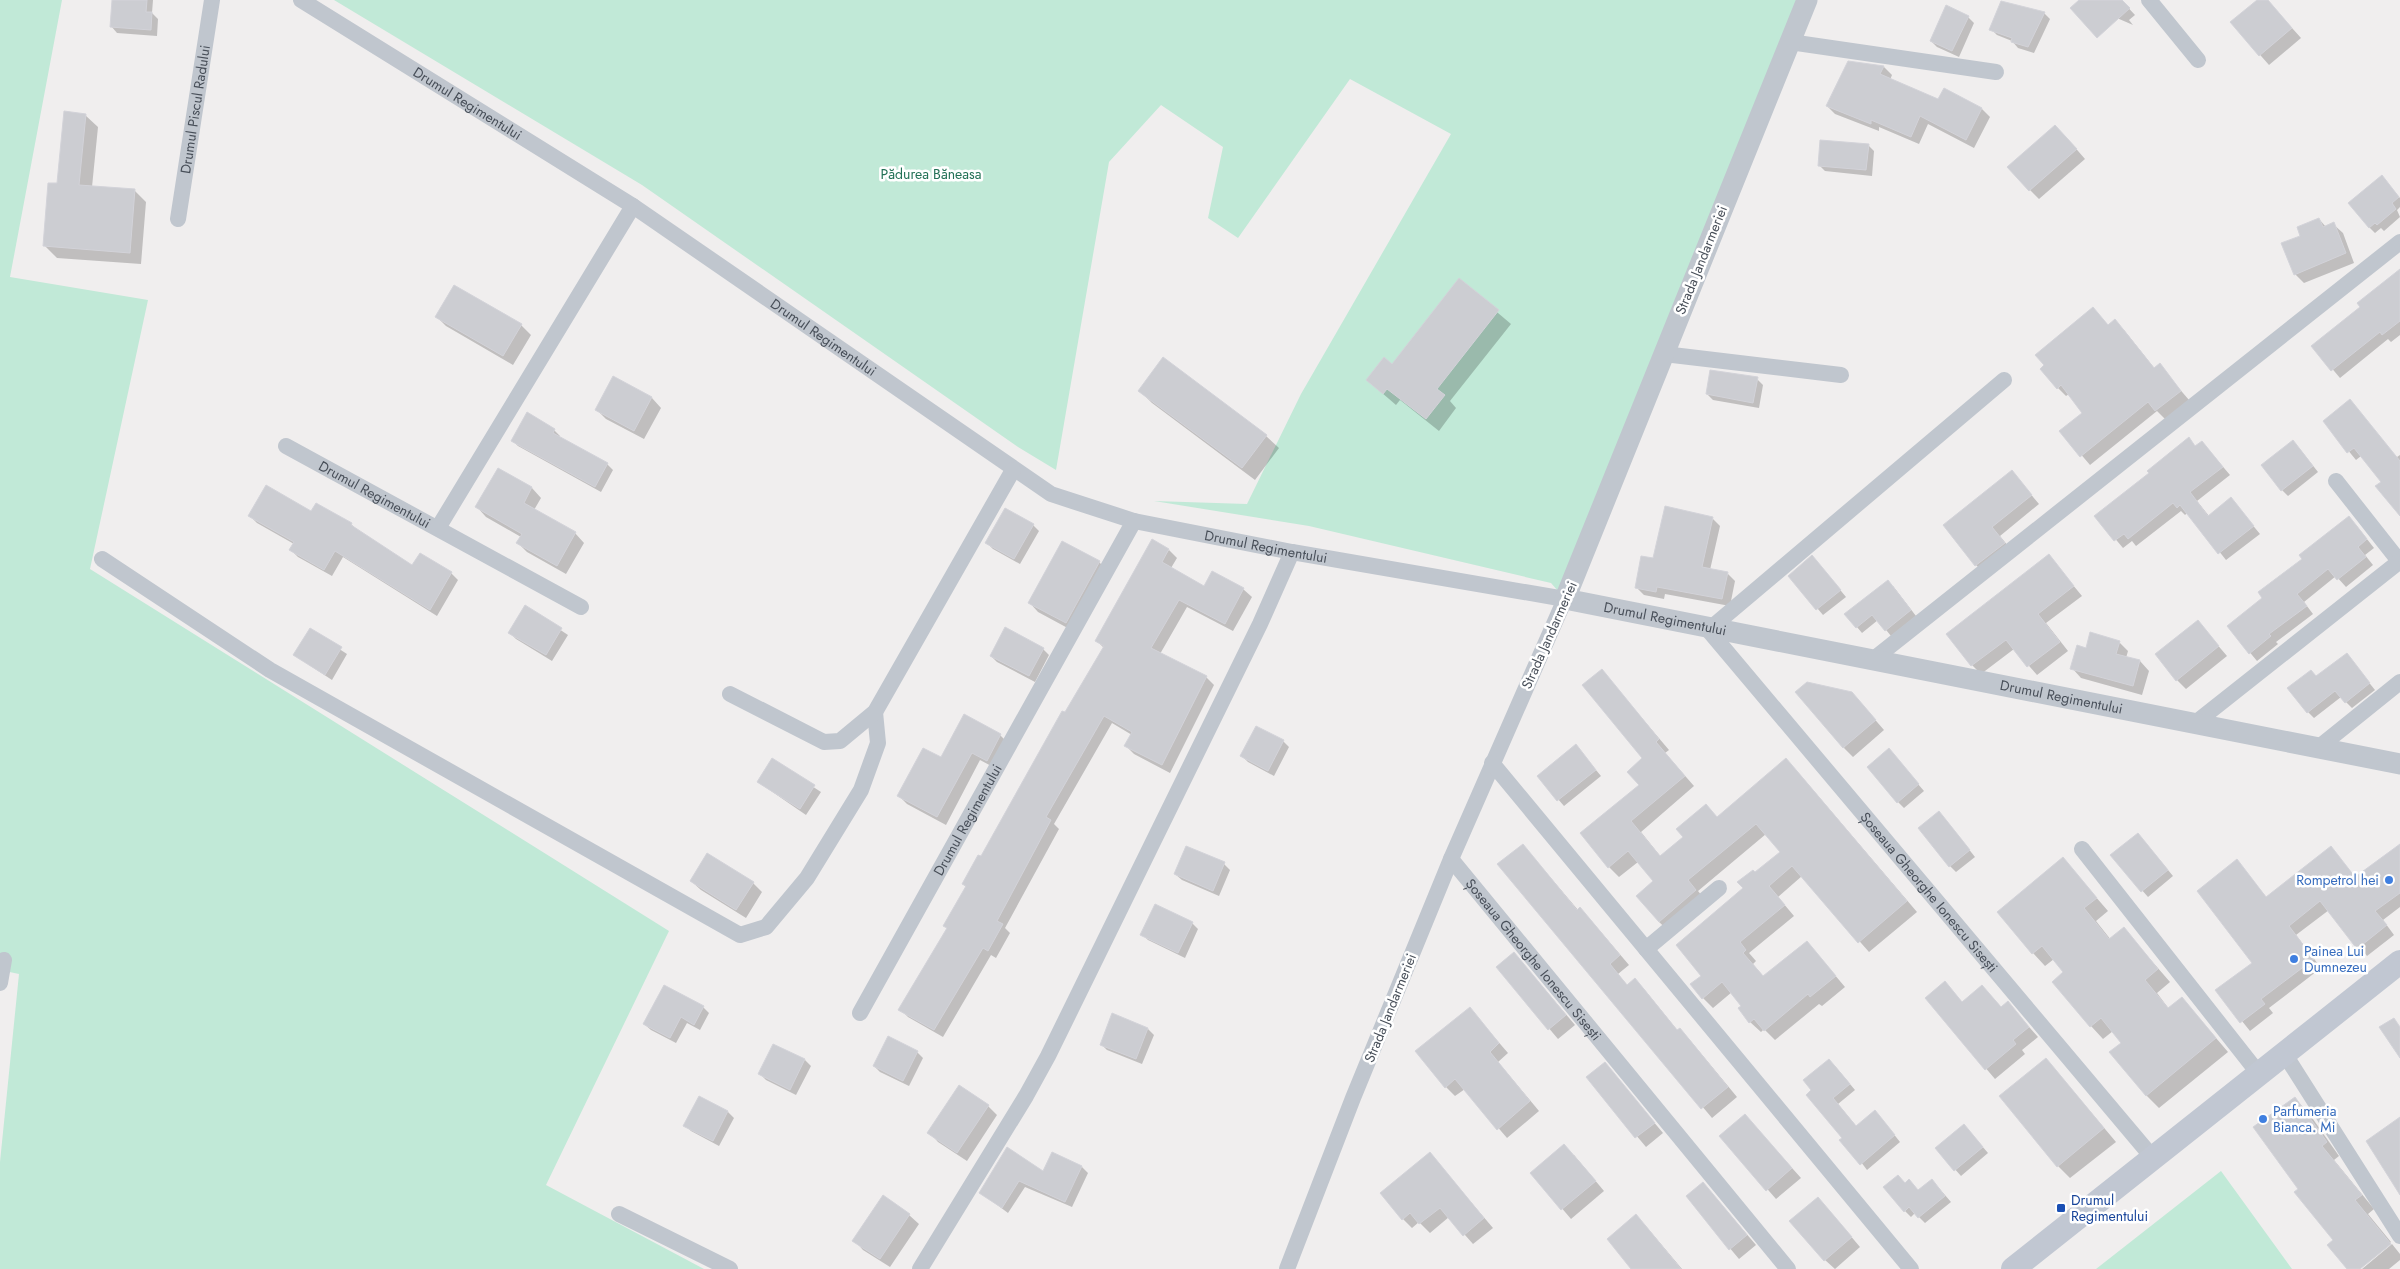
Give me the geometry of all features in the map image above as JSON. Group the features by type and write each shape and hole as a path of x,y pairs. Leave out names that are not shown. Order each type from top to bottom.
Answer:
{"main road":[{"path":"2013,1269 2400,962"}],"street":[{"name":"Drumul Piscul Radului","path":"178,219 212,0"},
{"name":"Drumul Regimentului","path":"302,0 633,206 1013,470 1051,494 1134,522 1708,626 2400,764"},
{"name":"Strada Jandarmeriei","path":"1287,1269 1353,1098 1451,859 1565,599 1807,0"},
{"path":"2149,0 2198,60"},
{"path":"1790,42 1996,72"},
{"name":"Drumul Regimentului","path":"438,528 633,206"},
{"path":"1874,658 2400,242"},
{"path":"1664,354 1840,375"},
{"path":"1708,626 2004,380"},
{"name":"Drumul Regimentului","path":"286,446 581,607"},
{"path":"730,694 824,742 840,741 875,712 1013,470"},
{"path":"2194,724 2400,561 2336,481"},
{"name":"Drumul Regimentului","path":"860,1013 1134,522"},
{"path":"920,1269 1026,1096 1048,1056 1256,633 1292,552"},
{"path":"102,559 270,670 740,935 766,927 807,878 861,790 878,743 875,712"},
{"name":"Șoseaua Gheorghe Ionescu Sisești","path":"1708,626 2153,1158"},
{"path":"2318,748 2400,682"},
{"path":"1492,763 1910,1269"},
{"path":"2082,849 2260,1074"},
{"name":"Șoseaua Gheorghe Ionescu Sisești","path":"1451,859 1788,1269"},
{"path":"1646,949 1719,888"},
{"path":"0,983 4,960"},
{"path":"2284,1053 2400,1236"},
{"path":"619,1214 730,1269"}],"green space":[{"path":"0,0 62,0 10,277 148,300 90,569 669,931 546,1185 704,1269 0,1269 0,1162 19,974 0,970"},
{"name":"Pădurea Băneasa","path":"334,0 1807,0 1565,599 1551,583 1309,526 1154,501 1247,504 1301,394 1451,134 1350,79 1238,238 1208,218 1223,147 1161,105 1109,162 1056,470 1018,447 642,185"},
{"path":"2221,1171 2292,1269 2096,1269"}],"building":[{"path":"112,0 147,0 146,12 152,12 151,30 110,27"},
{"path":"2079,0 2122,0 2130,8 2097,38 2070,8"},
{"path":"2257,0 2268,0 2292,28 2259,56 2230,22"},
{"path":"2001,1 2045,12 2028,47 2011,42 2012,38 1989,30"},
{"path":"1946,5 1969,16 1952,51 1930,41"},
{"path":"1848,61 1884,66 1880,74 1938,99 1944,88 1982,108 1966,140 1920,116 1911,137 1871,120 1871,124 1826,106"},
{"path":"64,111 86,114 79,185 135,189 130,253 43,246 48,183 57,183"},
{"path":"2055,125 2077,149 2029,191 2007,167"},
{"path":"1820,140 1869,144 1866,170 1818,166"},
{"path":"2382,175 2399,197 2392,203 2396,209 2377,225 2375,223 2369,228 2348,203"},
{"path":"2319,218 2323,227 2334,222 2346,253 2294,275 2281,243 2300,236 2297,227"},
{"path":"2400,269 2400,321 2382,335 2380,332 2331,371 2311,346 2360,307 2357,303"},
{"path":"1459,278 1499,310 1437,389 1445,395 1426,419 1387,389 1383,394 1366,380 1384,357 1392,364"},
{"path":"454,285 522,324 503,356 435,317"},
{"path":"2093,307 2108,325 2115,319 2154,368 2160,363 2181,391 2155,411 2148,402 2080,457 2059,431 2082,413 2061,385 2057,389 2040,369 2044,365 2035,355"},
{"path":"1163,357 1267,435 1242,468 1138,391"},
{"path":"1710,370 1758,377 1753,403 1706,394"},
{"path":"613,376 652,397 634,431 595,410"},
{"path":"2350,399 2400,461 2400,516 2375,486 2381,482 2354,448 2347,453 2323,421"},
{"path":"527,412 555,429 553,433 608,463 595,487 511,441"},
{"path":"2189,437 2195,446 2202,441 2223,467 2190,492 2208,516 2231,497 2254,526 2218,554 2180,505 2177,508 2173,503 2128,539 2124,534 2114,541 2094,516 2149,473 2147,471"},
{"path":"2293,440 2313,466 2281,491 2261,465"},
{"path":"498,468 532,487 524,503 576,532 557,566 516,543 522,534 475,507"},
{"path":"2012,470 2032,495 1992,527 2005,543 1975,566 1943,525"},
{"path":"266,485 311,511 316,503 352,523 351,525 412,565 420,553 452,572 430,610 335,551 324,570 289,550 294,542 248,516"},
{"path":"1665,506 1713,517 1702,567 1728,572 1722,599 1657,587 1656,592 1635,588 1641,556 1653,558"},
{"path":"1005,508 1034,524 1014,559 985,543"},
{"path":"2349,516 2367,539 2358,547 2366,557 2337,580 2328,569 2297,594 2307,606 2269,634 2271,636 2249,654 2227,626 2262,598 2258,592 2302,559 2299,555"},
{"path":"1152,539 1169,549 1162,562 1204,586 1212,571 1244,588 1225,624 1179,600 1151,648 1207,676 1162,765 1124,746 1132,732 1104,716 1046,817 1051,820 997,921 1003,924 988,951 983,948 934,1030 898,1010 947,928 943,926 966,886 962,884 978,855 981,856 1062,711 1065,712 1104,646 1095,641"},
{"path":"1062,541 1100,561 1066,623 1028,603"},
{"path":"2049,554 2074,586 2038,614 2060,642 2027,667 2006,640 1971,666 1946,634"},
{"path":"1812,555 1841,590 1816,610 1788,576"},
{"path":"1888,580 1911,610 1885,631 1872,615 1856,628 1844,614"},
{"path":"525,605 562,628 546,655 508,633"},
{"path":"2198,620 2219,646 2176,681 2155,654"},
{"path":"1005,627 1044,648 1029,676 990,656"},
{"path":"310,628 342,647 325,675 293,655"},
{"path":"2090,632 2120,641 2116,654 2140,660 2133,686 2070,669 2077,645 2086,648"},
{"path":"2347,653 2370,683 2345,703 2335,691 2307,713 2287,688 2311,670 2316,676"},
{"path":"1602,669 1659,739 1656,742 1685,776 1631,821 1660,856 1683,837 1676,829 1706,804 1717,817 1786,758 1907,901 1858,943 1792,866 1769,886 1785,905 1740,942 1746,950 1743,953 1763,976 1807,941 1836,976 1810,997 1808,994 1764,1031 1754,1019 1749,1023 1738,1008 1741,1006 1722,982 1702,999 1690,984 1701,976 1676,945 1743,888 1737,882 1753,870 1755,872 1780,852 1756,824 1688,880 1696,890 1659,922 1636,896 1653,881 1628,851 1608,868 1580,833 1639,785 1627,772 1642,758 1582,685"},
{"path":"1807,682 1852,692 1876,720 1843,748 1795,692"},
{"path":"964,714 1001,734 987,761 972,753 937,817 897,796 923,748 941,757"},
{"path":"1256,726 1284,740 1268,771 1240,756"},
{"path":"1576,744 1596,770 1557,801 1537,776"},
{"path":"1889,748 1919,784 1897,803 1867,767"},
{"path":"772,758 815,785 800,809 757,782"},
{"path":"1939,811 1970,850 1949,867 1918,828"},
{"path":"2138,833 2168,870 2141,892 2110,855"},
{"path":"1523,844 1577,910 1580,907 1620,955 1610,964 1627,985 1635,978 1677,1030 1680,1028 1728,1087 1701,1109 1497,864"},
{"path":"2400,844 2400,893 2375,911 2387,925 2357,949 2320,901 2289,926 2314,959 2261,999 2265,1004 2240,1023 2215,990 2252,963 2197,891 2237,859 2266,897 2331,846 2355,877"},
{"path":"1186,846 1225,862 1213,891 1174,874"},
{"path":"707,853 754,882 736,910 690,881"},
{"path":"2063,857 2097,898 2084,908 2109,939 2124,927 2158,969 2145,980 2168,1008 2182,997 2216,1038 2146,1096 2109,1052 2121,1043 2101,1018 2090,1027 2052,982 2063,972 2042,946 2032,954 1997,912"},
{"path":"1155,904 1193,922 1178,953 1140,935"},
{"path":"1514,952 1566,1015 1548,1030 1496,967"},
{"path":"1945,981 1962,1002 1982,985 2001,1007 2008,1001 2029,1027 2013,1040 2016,1044 1985,1070 1925,998"},
{"path":"664,985 704,1006 694,1025 681,1017 670,1038 643,1024"},
{"path":"1470,1007 1499,1043 1490,1052 1530,1101 1497,1130 1455,1079 1445,1088 1415,1051"},
{"path":"1112,1013 1148,1028 1136,1059 1100,1045"},
{"path":"2394,1018 2400,1027 2400,1058 2379,1027"},
{"path":"888,1036 918,1051 903,1081 873,1066"},
{"path":"773,1044 805,1059 790,1090 758,1074"},
{"path":"2046,1058 2104,1128 2057,1167 1999,1096"},
{"path":"1829,1059 1850,1084 1833,1098 1856,1126 1875,1110 1895,1135 1860,1165 1839,1140 1842,1138 1806,1095 1811,1090 1803,1080"},
{"path":"1605,1062 1655,1123 1635,1138 1586,1077"},
{"path":"959,1085 989,1105 957,1153 927,1133"},
{"path":"699,1096 728,1111 713,1141 683,1126"},
{"path":"2295,1097 2327,1142 2322,1146 2362,1195 2355,1200 2391,1244 2360,1269 2347,1269 2327,1245 2333,1240 2294,1192 2298,1189 2253,1127"},
{"path":"1745,1114 1792,1168 1766,1191 1719,1136"},
{"path":"2400,1117 2400,1195 2366,1141"},
{"path":"1964,1124 1983,1147 1954,1171 1935,1148"},
{"path":"1564,1144 1596,1181 1561,1210 1530,1173"},
{"path":"1007,1147 1043,1171 1052,1152 1082,1166 1065,1202 1019,1181 1002,1208 979,1193"},
{"path":"1430,1152 1484,1218 1463,1236 1440,1208 1419,1224 1410,1213 1402,1220 1380,1193"},
{"path":"1898,1175 1905,1183 1909,1179 1918,1190 1932,1179 1945,1196 1918,1218 1909,1207 1904,1212 1883,1187"},
{"path":"1703,1182 1747,1235 1729,1250 1686,1196"},
{"path":"883,1195 910,1214 880,1259 852,1241"},
{"path":"1818,1197 1852,1237 1824,1261 1789,1221"},
{"path":"1636,1214 1681,1269 1631,1269 1607,1239"}],"place":[{"name":"Rompetrol hei","path":"2389,880"},
{"name":"Painea Lui Dumnezeu","path":"2294,959"},
{"name":"Parfumeria Bianca. Mi","path":"2263,1119"},
{"name":"Drumul Regimentului","path":"2061,1208"}]}
